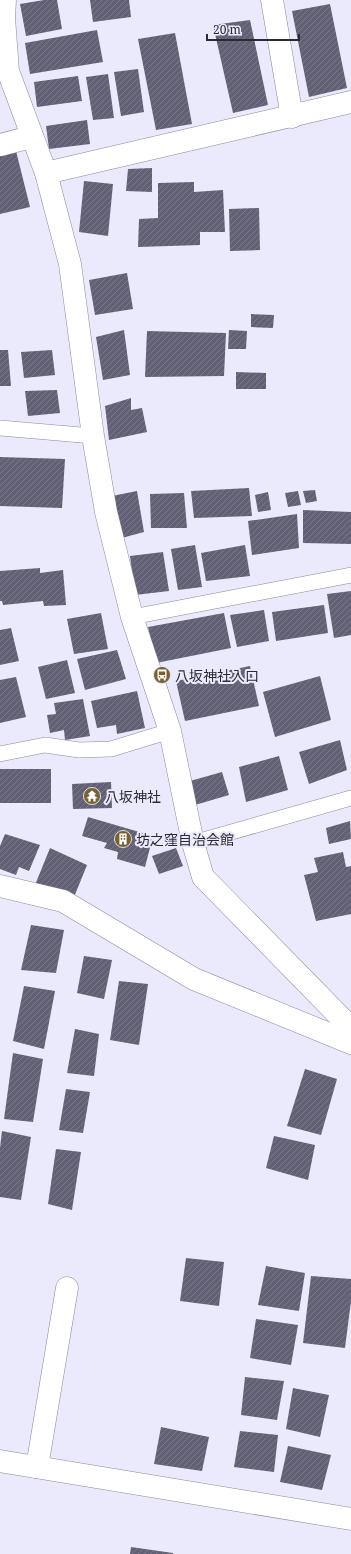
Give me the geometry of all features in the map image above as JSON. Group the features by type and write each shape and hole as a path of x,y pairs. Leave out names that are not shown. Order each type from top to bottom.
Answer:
{"street":[{"path":"6,0 4,18 8,71 31,137 46,173 70,264 93,436 106,512 132,617 170,732 193,843 203,877 351,1028"},
{"path":"272,0 292,117"},
{"path":"46,173 292,117 351,102"},
{"path":"0,145 31,137"},
{"path":"0,886 63,902 194,979 351,1043"},
{"path":"37,1467 67,1288"},
{"path":"0,1461 351,1518"}],"lane":[{"path":"0,428 93,436"},
{"path":"132,617 351,576"},
{"path":"0,754 46,745 79,750 111,748 170,732"},
{"path":"193,843 351,798"}],"building":[{"path":"44,0 57,0 62,29 26,36 20,4"},
{"path":"90,0 129,0 131,17 93,22"},
{"path":"330,4 347,88 309,97 292,11"},
{"path":"250,20 268,105 233,113 213,25"},
{"path":"97,30 103,62 30,74 25,43"},
{"path":"175,33 192,124 156,130 138,39"},
{"path":"138,69 144,112 121,116 114,72"},
{"path":"108,74 114,118 93,120 86,77"},
{"path":"78,76 82,101 37,107 34,82"},
{"path":"87,120 90,144 49,149 46,126"},
{"path":"16,151 30,207 0,214 0,155"},
{"path":"152,168 152,192 126,191 128,169"},
{"path":"84,181 113,184 108,236 79,232"},
{"path":"194,182 194,192 223,190 225,232 200,232 200,245 138,247 139,219 158,218 158,183"},
{"path":"259,208 260,250 230,251 229,209"},
{"path":"127,273 133,309 95,315 89,280"},
{"path":"251,314 274,315 273,328 251,327"},
{"path":"124,330 130,375 103,380 96,337"},
{"path":"229,330 247,331 246,349 228,349"},
{"path":"147,331 226,333 224,376 145,377"},
{"path":"0,350 8,350 11,386 0,386"},
{"path":"52,350 55,375 24,378 21,352"},
{"path":"236,372 266,373 266,389 236,389"},
{"path":"57,390 60,413 28,416 25,391"},
{"path":"131,398 131,410 142,408 147,432 109,440 105,406"},
{"path":"0,457 65,459 62,508 0,506"},
{"path":"249,488 252,516 194,518 191,491"},
{"path":"315,490 317,501 306,503 303,491"},
{"path":"137,491 144,532 118,539 112,496"},
{"path":"298,491 301,505 288,507 285,493"},
{"path":"268,492 271,510 258,512 255,495"},
{"path":"184,493 187,528 151,528 150,494"},
{"path":"303,510 351,512 351,544 303,543"},
{"path":"297,514 299,548 252,555 248,521"},
{"path":"195,545 202,587 178,590 171,549"},
{"path":"245,545 250,576 206,581 201,553"},
{"path":"163,552 169,591 135,595 130,556"},
{"path":"40,568 40,573 63,570 66,605 44,606 43,601 3,605 2,601 0,601 0,571"},
{"path":"351,591 351,635 334,638 327,594"},
{"path":"324,605 328,633 276,641 272,612"},
{"path":"264,610 269,641 237,647 230,615"},
{"path":"101,613 108,649 74,654 67,619"},
{"path":"224,613 231,648 156,663 148,627"},
{"path":"11,628 19,661 0,665 0,630"},
{"path":"117,650 126,679 85,690 77,659"},
{"path":"67,660 75,693 46,699 38,667"},
{"path":"250,666 259,706 185,721 176,681"},
{"path":"320,676 331,720 275,737 263,692"},
{"path":"16,677 26,717 0,723 0,680"},
{"path":"137,691 145,728 117,734 116,725 97,728 91,701"},
{"path":"83,699 90,736 65,740 64,730 50,733 47,715 56,714 54,703"},
{"path":"340,740 347,770 309,784 299,752"},
{"path":"279,756 288,790 246,802 239,767"},
{"path":"0,769 51,769 51,803 0,803"},
{"path":"222,772 229,795 195,805 190,781"},
{"name":"八坂神社","path":"111,782 112,808 73,809 72,784"},
{"name":"坊之窪自治会館","path":"88,817 153,836 145,867 117,859 118,852 104,848 107,843 82,836"},
{"path":"350,821 351,839 329,844 326,828"},
{"path":"5,834 40,845 29,871 19,867 16,875 0,869 0,846"},
{"path":"50,848 87,865 74,897 35,885"},
{"path":"176,848 183,866 159,874 152,856"},
{"path":"343,852 346,867 351,866 351,914 316,921 304,875 318,872 314,858"},
{"path":"31,925 64,930 56,973 21,970"},
{"path":"84,956 112,960 104,999 77,993"},
{"path":"119,981 148,984 139,1045 110,1040"},
{"path":"24,986 55,991 44,1049 13,1041"},
{"path":"75,1029 99,1034 94,1076 67,1073"},
{"path":"13,1053 43,1059 33,1122 4,1119"},
{"path":"305,1069 337,1079 321,1135 287,1126"},
{"path":"66,1089 90,1092 83,1133 59,1130"},
{"path":"2,1131 31,1137 21,1200 0,1197 0,1148"},
{"path":"274,1136 315,1145 308,1180 266,1168"},
{"path":"56,1149 81,1152 72,1210 48,1204"},
{"path":"186,1258 224,1262 219,1306 180,1301"},
{"path":"266,1266 305,1273 299,1311 258,1305"},
{"path":"311,1276 351,1279 351,1301 345,1348 303,1343"},
{"path":"256,1319 298,1325 291,1365 250,1358"},
{"path":"245,1377 284,1381 277,1420 241,1415"},
{"path":"293,1388 329,1395 320,1437 286,1429"},
{"path":"161,1427 209,1437 202,1471 154,1464"},
{"path":"240,1431 278,1435 274,1472 234,1467"},
{"path":"288,1446 331,1455 322,1490 280,1482"},
{"path":"131,1547 173,1553 173,1554 130,1554"}],"place":[{"name":"八坂神社入口","path":"162,675"},
{"name":"八坂神社","path":"92,796"},
{"name":"坊之窪自治会館","path":"123,839"}]}
